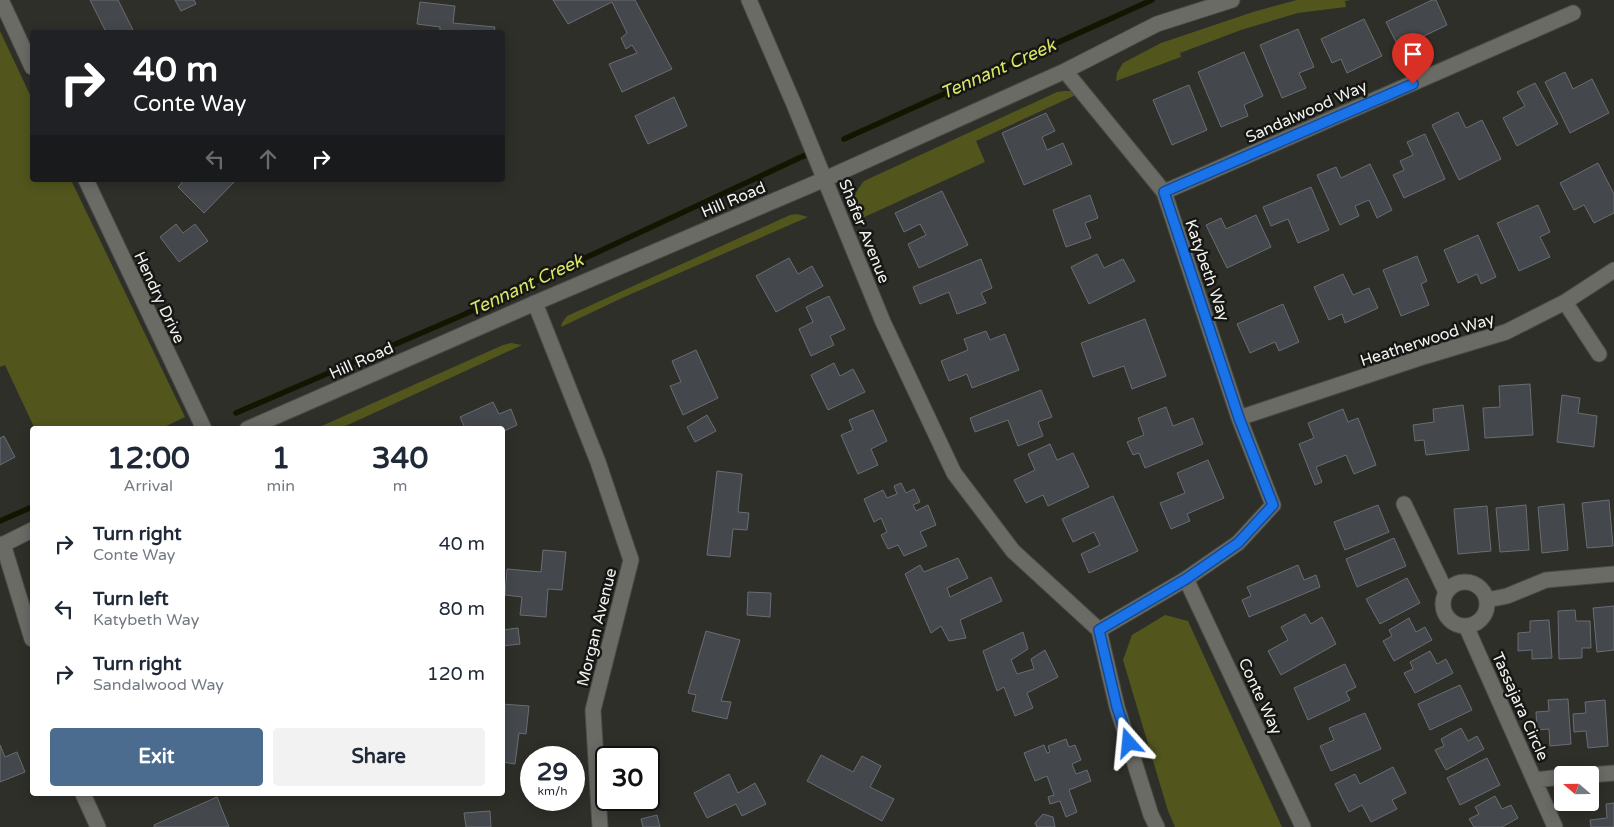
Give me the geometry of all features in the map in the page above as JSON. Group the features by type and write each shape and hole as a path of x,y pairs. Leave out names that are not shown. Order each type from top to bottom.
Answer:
{"street":[{"path":"1,0 30,63"},
{"name":"Shafer Avenue","path":"749,0 883,322 954,473 1013,552 1099,630"},
{"name":"Hill Road","path":"254,426 825,179 1065,71 1157,24 1232,0"},
{"name":"Sandalwood Way","path":"1164,192 1573,14"},
{"name":"Katybeth Way","path":"1065,71 1164,192 1239,418 1273,505 1238,543 1186,579"},
{"name":"Hendry Drive","path":"87,182 203,426"},
{"name":"Heatherwood Way","path":"1239,418 1426,356 1506,332 1565,302 1614,270"},
{"path":"1565,302 1599,354"},
{"name":"Morgan Avenue","path":"535,303 598,462 630,560 593,710 600,827"},
{"path":"1404,504 1446,592"},
{"path":"30,531 2,545 30,633"},
{"path":"1487,600 1507,596 1546,580 1614,574"},
{"path":"1157,827 1117,707 1099,630 1186,579"},
{"name":"Conte Way","path":"1186,579 1303,827"},
{"path":"1458,582 1469,582 1478,586 1483,591 1487,600 1487,608 1484,615 1474,625 1458,626 1444,614 1442,606 1446,592 1458,582"},
{"name":"Tassajara Circle","path":"1466,626 1555,827"},
{"path":"1599,774 1614,773"},
{"path":"1535,780 1554,779"},
{"path":"84,796 98,827"}],"green space":[{"path":"1297,0 1351,0 1345,1 1346,7 1298,13 1241,30 1180,53 1181,57 1116,81 1117,73 1123,63 1161,43 1253,12"},
{"path":"0,31 30,95 30,182 72,182 185,417 166,426 34,426 5,365 0,367"},
{"path":"1072,91 1078,94 976,141 985,162 860,219 854,199 864,181 1057,92"},
{"path":"797,214 808,217 622,298 561,327 567,316 790,215"},
{"path":"511,343 522,345 346,426 322,426"},
{"path":"1165,615 1188,621 1282,827 1175,827 1168,811 1123,660 1132,635"}],"building":[{"path":"90,0 118,0 133,30 105,30"},
{"path":"175,0 194,0 196,4 181,11"},
{"path":"553,0 635,0 672,69 622,92 609,64 637,53 632,45 626,49 621,38 627,33 612,2 568,24"},
{"path":"1432,0 1436,0 1447,25 1399,48 1386,22"},
{"path":"420,2 455,6 453,23 495,27 494,30 440,30 440,27 417,24"},
{"path":"1364,19 1382,56 1347,73 1341,59 1332,63 1321,39"},
{"path":"1298,29 1314,67 1299,73 1306,88 1282,98 1260,45"},
{"path":"1244,52 1263,96 1244,105 1248,116 1221,127 1198,72"},
{"path":"1565,72 1573,89 1592,79 1609,113 1570,133 1545,82"},
{"path":"1535,83 1558,124 1517,146 1503,118 1525,106 1517,92"},
{"path":"1189,85 1207,130 1172,145 1153,100"},
{"path":"674,97 687,126 648,144 635,116"},
{"path":"1458,112 1466,128 1482,120 1501,159 1459,180 1432,125"},
{"path":"1046,113 1055,131 1042,137 1047,150 1063,143 1072,164 1024,185 1002,133"},
{"path":"1425,134 1445,179 1404,198 1393,175 1404,170 1400,161 1413,155 1407,142"},
{"path":"1598,163 1614,194 1614,213 1594,223 1584,205 1574,210 1560,183"},
{"path":"1370,164 1392,210 1377,218 1369,200 1355,206 1359,216 1340,225 1317,175 1336,167 1341,178"},
{"path":"182,182 234,182 204,213 178,187"},
{"path":"1311,187 1329,230 1298,243 1288,219 1271,226 1263,207"},
{"path":"942,191 968,245 919,268 908,244 926,235 920,224 904,232 895,213"},
{"path":"1090,195 1098,218 1085,223 1091,238 1066,247 1053,210"},
{"path":"1538,205 1550,232 1540,237 1550,257 1519,271 1497,223"},
{"path":"1256,215 1271,247 1227,268 1206,225 1221,218 1226,229"},
{"path":"176,224 183,233 195,224 208,241 179,262 160,237"},
{"path":"1478,235 1496,277 1481,284 1477,274 1458,283 1444,250"},
{"path":"1097,254 1104,268 1123,259 1135,281 1089,304 1071,267"},
{"path":"1417,256 1427,281 1421,284 1429,305 1401,316 1383,270"},
{"path":"789,258 798,274 812,266 823,286 776,312 756,276"},
{"path":"981,259 992,288 981,293 986,303 957,314 949,292 920,304 913,287"},
{"path":"1343,274 1353,295 1369,288 1378,308 1345,323 1342,314 1329,320 1314,287"},
{"path":"829,296 845,329 830,336 834,345 811,356 799,329 813,322 806,307"},
{"path":"1283,304 1299,342 1279,351 1275,342 1250,353 1237,324"},
{"path":"1145,319 1166,376 1132,389 1124,366 1093,377 1081,343"},
{"path":"986,331 990,340 1005,334 1019,370 972,388 967,374 949,381 941,361 968,350 964,339"},
{"path":"696,350 718,398 683,415 670,386 681,382 672,361"},
{"path":"834,363 840,376 853,369 865,392 828,410 811,375"},
{"path":"1530,384 1533,435 1485,438 1483,408 1500,407 1499,386"},
{"path":"1041,390 1052,417 1038,422 1043,436 1018,446 1008,420 975,432 970,418"},
{"path":"1562,395 1580,398 1578,413 1597,416 1594,447 1557,442"},
{"path":"493,402 499,414 511,409 517,425 505,431 505,426 464,426 460,417"},
{"path":"1463,405 1469,450 1426,455 1424,440 1415,441 1413,425 1434,422 1433,409"},
{"path":"1166,407 1173,426 1193,418 1203,444 1145,468 1139,453 1133,455 1127,442 1144,435 1138,418"},
{"path":"1343,409 1348,422 1358,418 1376,465 1354,474 1346,455 1316,467 1322,482 1315,485 1299,444 1314,438 1308,423"},
{"path":"873,410 887,441 871,449 878,465 858,474 841,435 853,430 849,420"},
{"path":"707,415 716,431 695,442 687,427"},
{"path":"4,436 15,457 0,465 0,438"},
{"path":"1050,444 1057,460 1073,453 1089,487 1048,506 1043,495 1026,503 1014,480 1035,470 1028,454"},
{"path":"1208,460 1224,498 1187,514 1190,521 1171,529 1160,503 1185,493 1177,473"},
{"path":"717,471 742,474 738,512 749,513 747,530 733,529 730,557 707,555"},
{"path":"901,483 906,493 914,489 920,502 913,505 916,511 928,505 936,525 920,532 927,546 904,556 898,545 888,549 881,535 887,532 881,518 874,522 864,499 883,490 887,498 897,494 894,486"},
{"path":"1113,496 1138,551 1089,573 1081,554 1100,545 1094,532 1073,542 1062,519"},
{"path":"1609,500 1613,546 1587,548 1582,503"},
{"path":"1564,504 1568,550 1542,553 1538,507"},
{"path":"1378,505 1389,532 1345,550 1334,522"},
{"path":"1526,505 1529,550 1500,552 1496,508"},
{"path":"1487,506 1491,551 1458,554 1454,509"},
{"path":"1394,538 1406,566 1357,587 1346,559"},
{"path":"543,550 566,552 562,590 548,589 546,617 520,615 522,597 505,595 507,569 541,572"},
{"path":"958,558 968,578 947,588 950,597 991,577 1002,601 960,620 966,638 949,641 941,626 931,633 905,574 920,565 924,572"},
{"path":"1298,565 1304,580 1316,575 1320,587 1249,617 1242,600 1251,596 1247,587"},
{"path":"1407,578 1420,603 1380,624 1366,599"},
{"path":"748,592 771,593 770,617 747,615"},
{"path":"1614,606 1614,650 1597,652 1593,608"},
{"path":"1575,610 1576,621 1590,621 1591,648 1582,648 1582,658 1559,659 1558,611"},
{"path":"1305,614 1311,624 1322,617 1336,644 1281,675 1268,651 1288,640 1281,627"},
{"path":"1409,618 1416,632 1425,627 1432,640 1394,661 1383,641 1392,636 1389,630"},
{"path":"1549,620 1552,658 1532,659 1532,650 1518,651 1518,633 1530,632 1530,621"},
{"path":"518,628 520,644 505,646 505,630"},
{"path":"706,631 740,640 721,701 731,702 727,719 692,711 696,695 688,693"},
{"path":"1023,632 1028,649 1011,660 1017,674 1034,669 1031,659 1045,650 1058,677 1027,693 1033,708 1015,716 1004,687 997,691 983,651"},
{"path":"1430,651 1437,664 1446,659 1453,673 1415,693 1404,673 1413,669 1410,662"},
{"path":"1345,664 1356,687 1346,692 1350,700 1308,720 1294,688"},
{"path":"1460,685 1472,710 1430,730 1418,704"},
{"path":"1568,699 1571,744 1550,746 1549,729 1537,730 1536,712 1549,711 1548,700"},
{"path":"1605,700 1608,746 1588,748 1586,731 1574,732 1573,714 1586,713 1585,702"},
{"path":"505,704 529,706 526,734 519,733 515,764 505,762"},
{"path":"1365,713 1381,749 1331,771 1320,746 1334,740 1329,728"},
{"path":"1461,728 1468,741 1477,736 1484,749 1446,770 1435,750 1444,746 1441,739"},
{"path":"1066,739 1069,747 1075,745 1081,760 1072,764 1076,774 1087,770 1091,781 1069,790 1077,812 1066,817 1060,801 1050,804 1048,797 1054,795 1047,776 1035,781 1024,753 1044,745 1047,753 1050,752 1048,746"},
{"path":"0,745 5,757 17,752 25,772 0,782"},
{"path":"821,755 853,772 862,756 881,766 870,787 894,799 882,821 807,781"},
{"path":"1487,758 1500,785 1460,805 1447,778"},
{"path":"1393,767 1406,793 1392,800 1397,809 1371,822 1362,805 1349,812 1335,784 1355,774 1360,784"},
{"path":"729,774 738,793 755,783 766,804 742,816 736,804 707,818 694,793"},
{"path":"1495,796 1502,809 1511,805 1518,818 1502,827 1474,827 1469,819 1479,814 1475,807"},
{"path":"217,797 229,827 154,827 154,825"},
{"path":"1614,803 1614,827 1591,827 1590,820 1607,818 1606,804"},
{"path":"490,811 491,827 466,827 464,813"},
{"path":"1043,814 1053,817 1055,827 1037,827 1035,823"},
{"path":"657,815 660,827 643,827 641,819"}],"waterway":[{"name":"Tennant Creek","path":"844,139 1152,0"},
{"name":"Tennant Creek","path":"236,413 463,315 812,152"},
{"name":"Tennant Creek","path":"0,521 30,508"}],"route":[{"path":"1129,743 1117,707 1099,630 1186,579 1238,543 1273,505 1239,418 1164,192 1413,84"}]}
